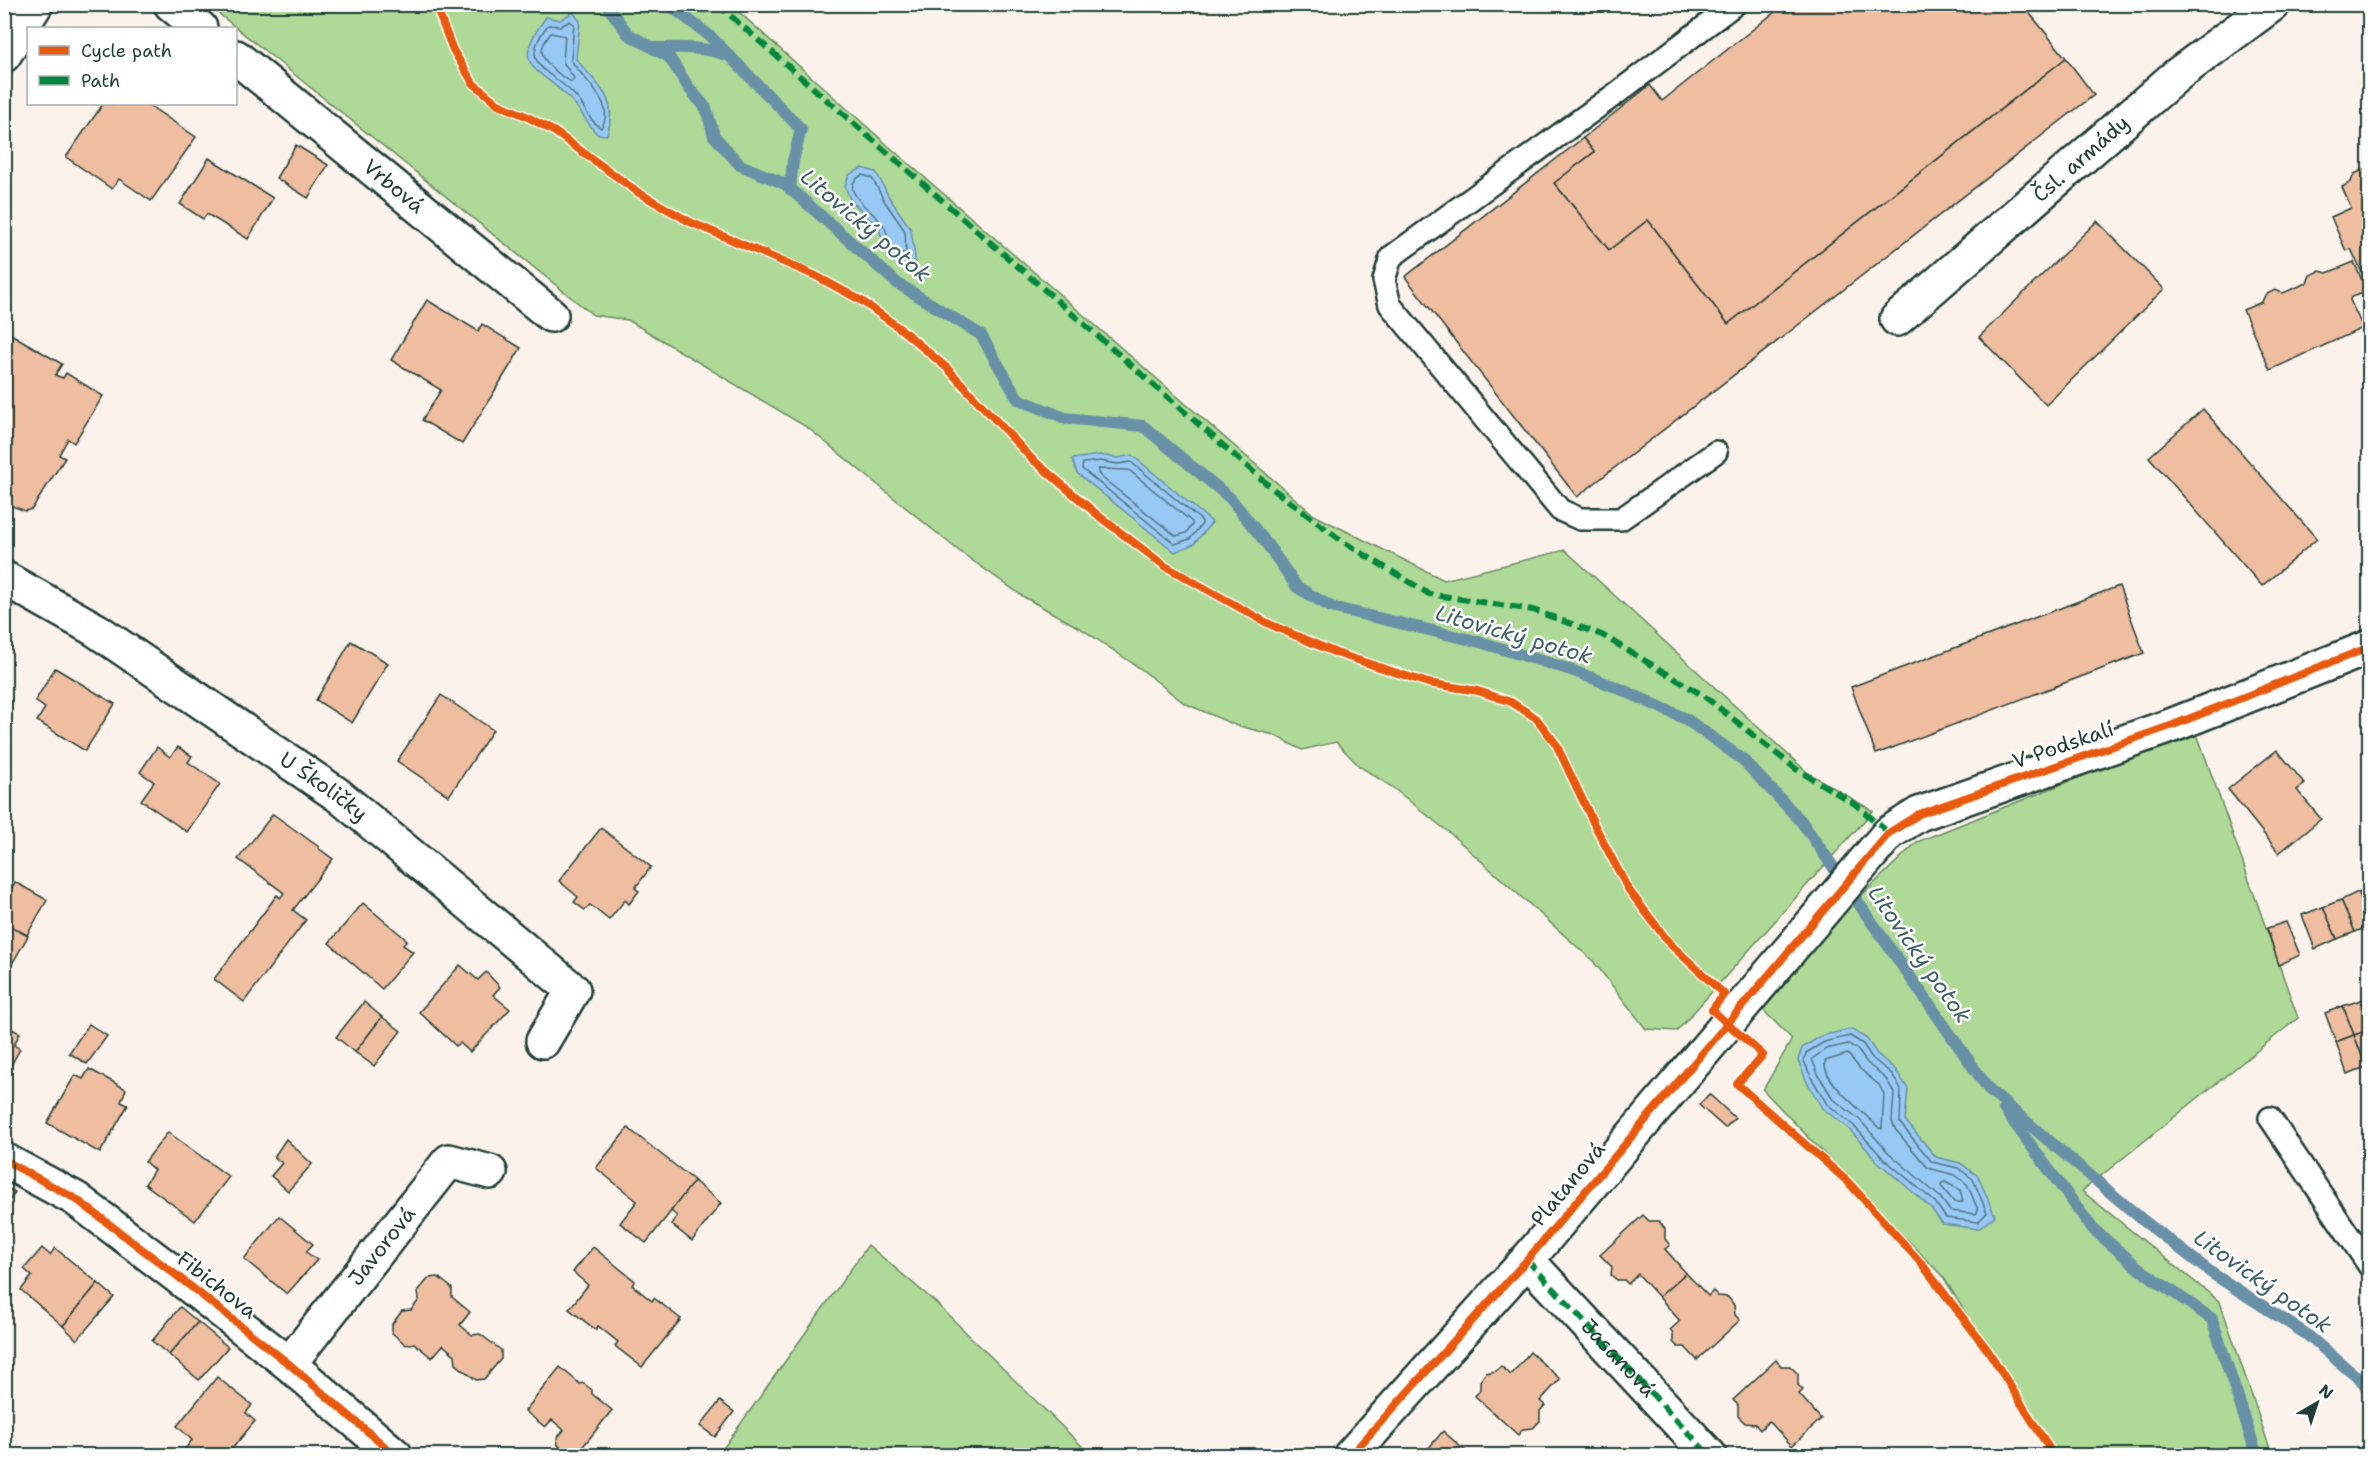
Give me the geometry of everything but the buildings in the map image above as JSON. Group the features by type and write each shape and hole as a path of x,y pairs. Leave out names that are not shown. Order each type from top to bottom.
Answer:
{"street":[{"path":"4,55 36,4"},
{"path":"171,4 199,27"},
{"name":"Čsl. armády","path":"1897,319 2177,75 2273,4"},
{"name":"Vrbová","path":"237,58 551,315"},
{"name":"U Školičky","path":"4,578 96,630 339,795 573,990 543,1041"},
{"name":"V Podskalí","path":"1806,929 1889,833 1919,814 2173,725 2370,647"},
{"name":"Platanová","path":"1350,1455 1527,1260 1806,929"},
{"name":"Fibichova","path":"4,1160 76,1200 289,1364 396,1455"},
{"name":"Javorová","path":"289,1364 449,1161 490,1172"},
{"name":"Jasanová","path":"1527,1260 1710,1455"}],"lane":[{"path":"1716,452 1621,519 1580,519 1560,510 1390,304 1384,280 1391,257 1735,4"},
{"path":"2270,1118 2370,1267"}],"green space":[{"path":"208,5 731,5 893,150 1314,515 1444,580 1565,550 1807,772 1873,811 1677,1031 1646,1029 1593,961 1452,835 1392,787 1359,766 1336,742 1302,750 1274,735 1235,725 1184,703 1141,669 1083,630 1024,597 959,551 808,428 628,320 593,315"},
{"path":"2196,731 2298,1018 2082,1191 2220,1302 2272,1455 2053,1455 1944,1278 1763,1090 1792,1039 1762,1009 1837,919 1917,842"},
{"path":"868,1245 934,1301 1091,1455 728,1456 722,1450"}],"water":[{"path":"573,12 580,21 576,59 599,85 608,101 610,122 607,135 597,134 572,101 532,66 529,58 529,48 546,17 560,20"},
{"path":"862,168 876,172 890,199 911,229 916,265 887,255 879,229 850,199 845,186 849,175"},
{"path":"1100,455 1118,458 1132,455 1212,522 1194,544 1175,552 1077,473 1072,459"},
{"path":"1851,1029 1867,1039 1877,1054 1896,1070 1908,1089 1905,1120 1936,1157 1960,1163 1978,1176 1995,1216 1978,1229 1943,1224 1930,1207 1878,1162 1849,1129 1822,1108 1798,1060 1802,1048 1821,1036"}],"waterway":[{"name":"Litovický potok","path":"606,4 628,34 669,57 689,88 706,108 714,136 740,165 785,184 897,283 981,335 1018,399 1065,418 1143,426 1230,498 1267,544 1297,587 1331,607 1480,642 1568,669 1616,687 1686,719 1742,759 1801,821 1990,1091 2144,1221 2213,1274 2306,1334 2364,1383 2370,1395"},
{"path":"668,4 710,36 801,129 793,161 790,189"},
{"path":"655,48 700,49 726,55"},
{"path":"2004,1109 2093,1229 2140,1269 2212,1319 2257,1456"}],"marked path":[{"path":"717,4 1273,489 1342,541 1429,594 1533,610 1602,635 1704,696 1796,769 1855,804 1889,833"},
{"path":"1527,1260 1710,1456"}],"cycle path":[{"path":"435,4 453,50 473,83 498,104 555,132 639,193 690,222 816,276 862,301 902,330 947,368 1031,458 1100,517 1165,566 1269,624 1336,653 1428,683 1478,691 1511,702 1536,718 1556,744 1628,889 1670,944 1724,994 1712,1010 1763,1055 1737,1084 1848,1182 1921,1263 1989,1352 2054,1456"},
{"path":"1350,1456 1527,1260 1889,833 1919,814 2173,725 2370,647"},
{"path":"4,1160 76,1199 289,1364 396,1456"}]}
